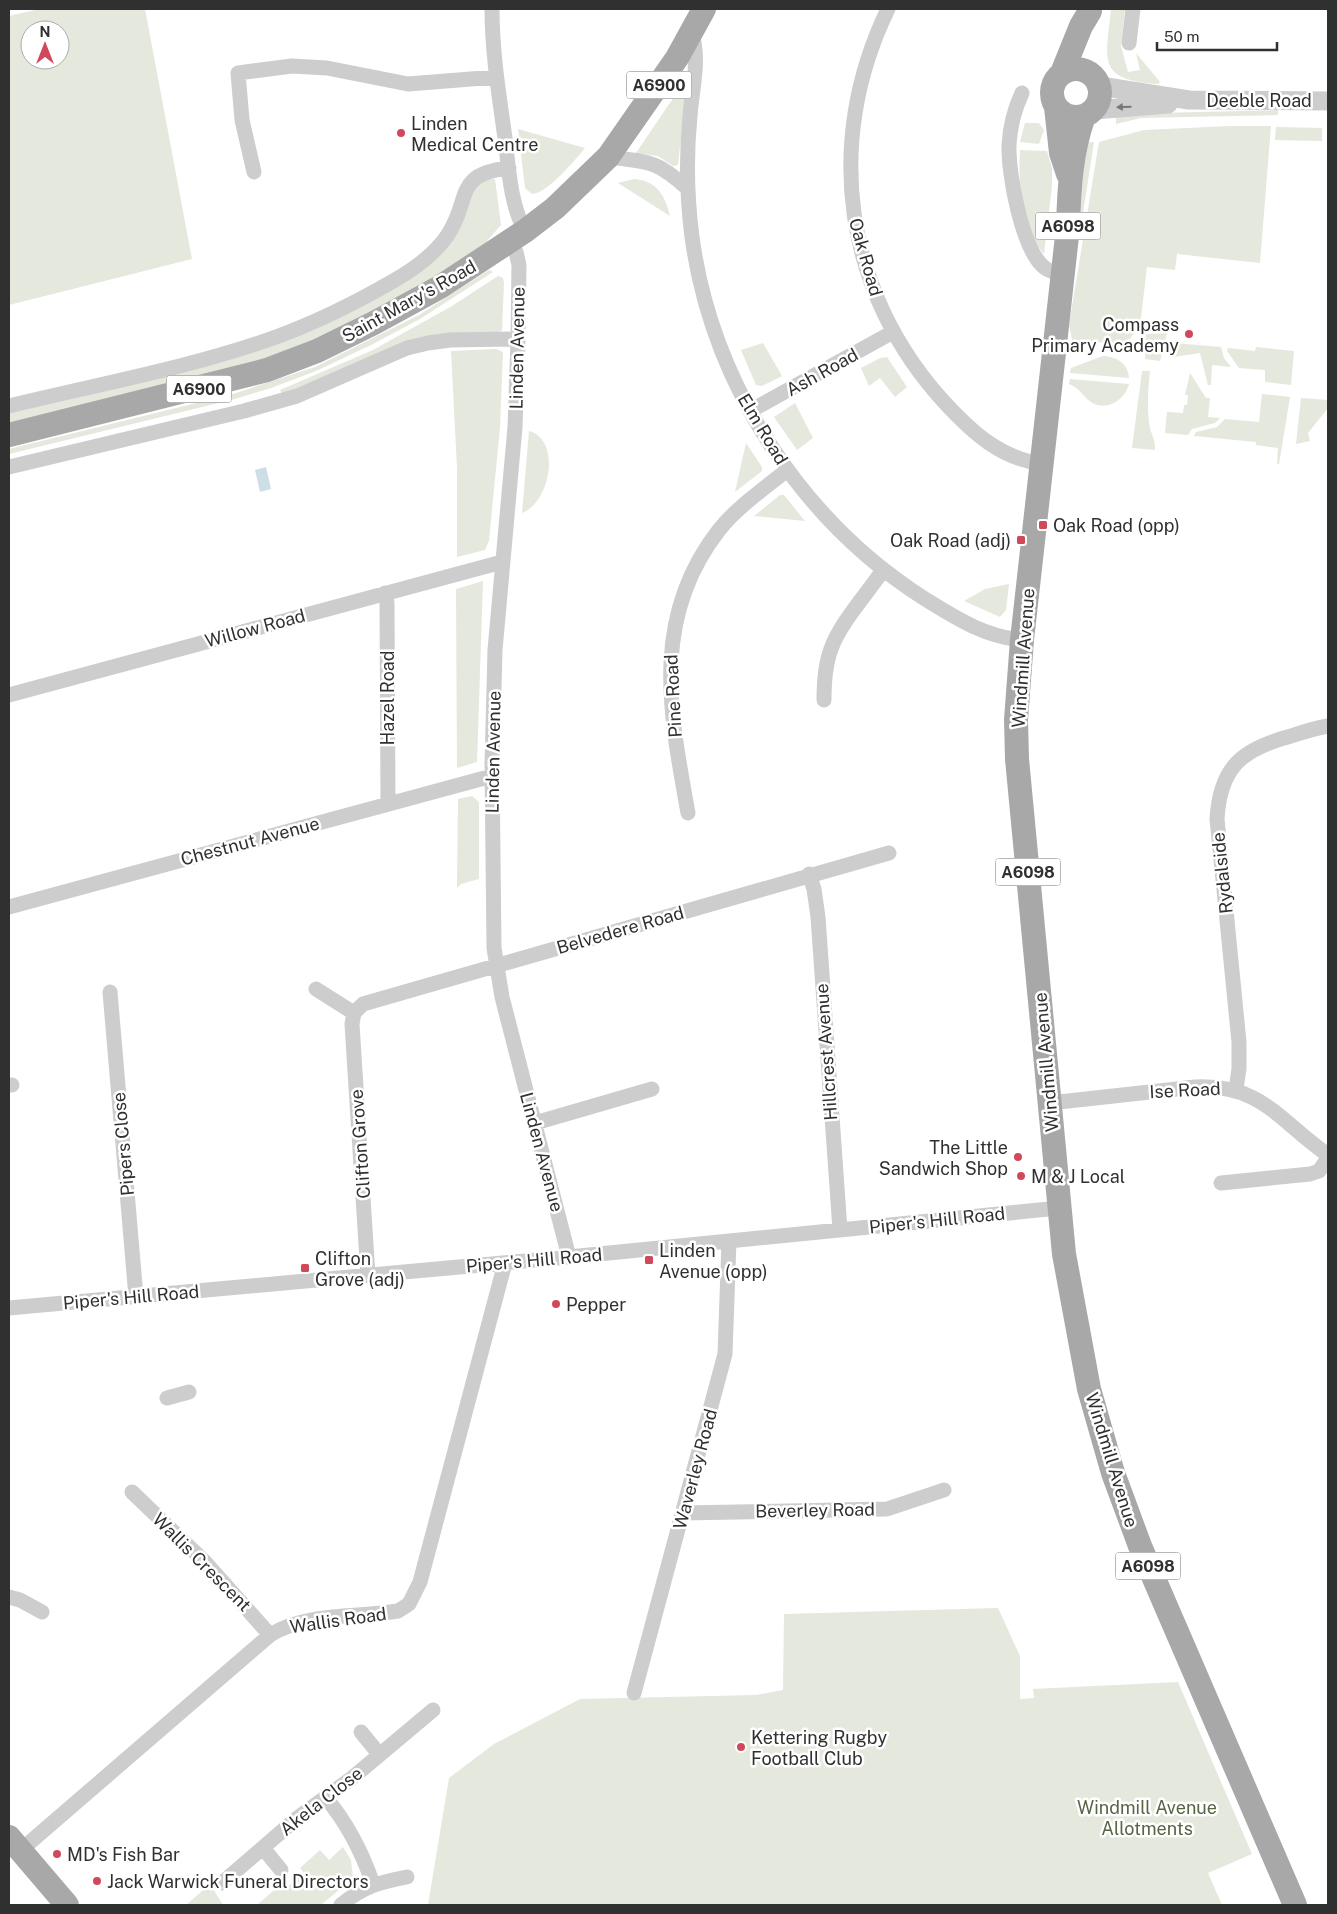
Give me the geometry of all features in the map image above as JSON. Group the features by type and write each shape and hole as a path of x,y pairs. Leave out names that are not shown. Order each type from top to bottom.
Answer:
{"main road":[{"name":"Saint Mary's Road","path":"9,435 223,383 267,370 317,351 414,302 518,236 577,189 608,157 692,34 704,9"},
{"name":"A6098","path":"1056,107 1053,100 1053,87 1062,74 1081,26 1090,10"},
{"name":"A6098","path":"1089,113 1100,97 1095,80 1090,10"},
{"path":"1062,74 1078,69 1095,80"},
{"path":"1056,107 1070,117 1089,113"},
{"name":"Windmill Avenue","path":"1056,107 1061,153 1069,178"},
{"name":"Windmill Avenue","path":"1089,113 1077,136 1069,178 1063,274 1022,640 1016,720 1059,1208 1070,1290 1080,1344 1100,1431 1113,1473 1140,1546 1295,1905"},
{"path":"15,1844 67,1905"}],"street":[{"name":"Linden Avenue","path":"492,9 496,77 518,236 518,339 514,436 494,650 492,776 493,915 496,965 502,997 569,1257"},
{"name":"Oak Road","path":"888,9 876,34 864,70 853,125 850,154 852,203 860,250 871,287 908,358 929,386 957,416 991,446 1022,462 1042,464"},
{"path":"1129,42 1133,9"},
{"name":"Elm Road","path":"692,34 697,50 690,118 687,188 692,238 700,278 724,360 750,411 787,470 842,532 883,570 969,625 1002,638 1022,640"},
{"path":"254,172 242,120 238,73 292,66 327,68 408,84 496,77"},
{"name":"Deeble Road","path":"1095,80 1189,100"},
{"path":"1022,93 1014,110 1009,145 1011,172 1019,215 1040,264 1049,271 1063,274"},
{"name":"Deeble Road","path":"1089,113 1157,106 1189,100 1328,101"},
{"path":"608,157 656,164 668,170 687,188"},
{"name":"Saint Mary's Road","path":"9,406 244,348 307,324 353,303 421,264 447,236 459,212 468,184 475,177 490,170 509,168"},
{"name":"Ash Road","path":"750,411 893,332"},
{"name":"Saint Mary's Road","path":"9,467 244,411 296,396 407,348 450,340 518,339"},
{"name":"Pine Road","path":"688,813 672,726 670,694 671,644 677,613 690,579 719,530 787,470"},
{"name":"Willow Road","path":"9,695 502,562"},
{"path":"824,700 824,677 831,648 842,628 883,570"},
{"name":"Hazel Road","path":"385,593 387,603 388,804"},
{"name":"Rydalside","path":"1236,1089 1240,1069 1239,1042 1217,820 1218,801 1223,782 1231,768 1242,755 1273,740 1328,726"},
{"name":"Chestnut Avenue","path":"9,907 492,776"},
{"name":"Belvedere Road","path":"354,1013 363,1004 889,852"},
{"name":"Hillcrest Avenue","path":"809,874 814,889 818,916 840,1230"},
{"path":"316,989 354,1013"},
{"name":"Pipers Close","path":"110,992 136,1297"},
{"name":"Clifton Grove","path":"354,1013 352,1024 368,1276"},
{"name":"Ise Road","path":"1050,1103 1194,1086 1236,1089 1257,1098 1328,1156"},
{"path":"534,1123 652,1089"},
{"path":"1221,1183 1310,1174 1319,1171 1328,1156"},
{"name":"Piper's Hill Road","path":"9,1308 569,1257 1059,1208"},
{"name":"Waverley Road","path":"634,1694 724,1354 729,1241"},
{"name":"Wallis Road","path":"15,1844 270,1634 282,1627 300,1622 398,1611 409,1604 415,1596 505,1263"},
{"path":"167,1398 189,1392"},
{"name":"Beverley Road","path":"683,1513 887,1509 944,1490"},
{"name":"Wallis Crescent","path":"132,1492 205,1562 270,1634"},
{"path":"9,1597 20,1600 42,1612"},
{"name":"Akela Close","path":"222,1883 296,1819 326,1798 433,1710"},
{"name":"Akela Close","path":"361,1732 379,1754"},
{"path":"326,1798 343,1817 356,1840 373,1884"},
{"name":"Akela Close","path":"263,1848 281,1870"},
{"path":"341,1905 356,1892 373,1884 407,1877"}],"green space":[{"path":"40,9 145,9 192,259 9,305 9,16"},
{"path":"1111,9 1125,9 1121,46 1128,72 1140,70 1136,53 1160,82 1158,84 1138,82 1124,78 1115,72 1109,64 1107,54"},
{"path":"686,79 678,165 673,166 658,156 636,153"},
{"path":"1278,110 1278,115 1141,118 1116,124 1116,114"},
{"path":"1025,123 1039,123 1044,130 1039,144 1020,142"},
{"path":"1271,126 1260,263 1177,254 1175,270 1147,267 1140,326 1123,347 1100,342 1072,353 1073,344 1069,325 1099,142 1144,130"},
{"path":"1276,127 1322,128 1322,141 1275,140"},
{"path":"518,129 585,148 553,183 538,193 532,194 525,188"},
{"path":"1094,142 1079,239 1074,239 1081,143"},
{"path":"1020,150 1047,151 1052,168 1052,186 1044,254 1030,231 1023,205"},
{"path":"486,179 495,179 501,225 481,248 420,287 303,347 244,367 9,426 9,413 245,355 425,269 474,188"},
{"path":"634,179 649,183 659,190 666,202 670,216 618,183"},
{"path":"489,270 493,272 420,319 316,371 235,399 9,454 9,449 233,394 315,367 419,315"},
{"path":"498,276 503,278 504,283 502,331 361,362 282,394 280,390 373,350 452,306"},
{"path":"1167,333 1160,361 1145,359 1146,334"},
{"path":"763,343 782,376 762,386 756,385 741,350"},
{"path":"1174,343 1221,347 1224,358 1231,367 1212,365 1211,385 1208,385 1200,353 1173,357"},
{"path":"1256,347 1294,351 1291,385 1265,382 1265,370 1239,368 1227,351 1228,348 1255,351"},
{"path":"496,349 503,352 500,427 489,541 485,550 457,557 457,468 451,351"},
{"path":"1103,356 1117,359 1121,362 1126,368 1129,378 1070,373 1071,368"},
{"path":"887,357 907,387 895,397 880,378 869,386 861,368 880,358"},
{"path":"1142,371 1150,371 1148,417 1155,450 1132,448"},
{"path":"1190,373 1206,398 1210,398 1208,417 1220,418 1215,423 1192,429 1188,435 1165,433 1167,412 1183,413 1184,405 1187,405 1188,395 1185,395"},
{"path":"1070,379 1129,384 1127,390 1119,399 1114,403 1103,406 1088,400 1069,384"},
{"path":"1262,394 1290,397 1279,464 1277,464 1278,448 1256,445 1256,442 1194,436 1196,432 1217,427 1225,419 1259,422"},
{"path":"1301,398 1328,400 1328,408 1308,433 1310,441 1296,444"},
{"path":"795,403 813,438 797,450 774,417"},
{"path":"529,431 539,437 546,446 549,458 548,472 540,497 532,507 522,513"},
{"path":"746,443 762,467 762,471 735,492"},
{"path":"780,495 784,495 805,521 754,516"},
{"path":"483,581 477,762 457,768 456,589"},
{"path":"1009,584 1006,610 1000,617 964,601 985,589"},
{"path":"472,796 479,802 479,879 461,884 457,888 458,799"},
{"name":"Kettering Rugby Football Club","path":"998,1608 1020,1656 1020,1699 1034,1698 1033,1689 1178,1682 1252,1854 1208,1873 1222,1905 428,1905 449,1778 494,1744 580,1699 756,1695 783,1690 784,1614"},
{"path":"343,1847 351,1860 353,1878 321,1905 258,1904 280,1885 285,1889 304,1873 300,1868 320,1850 329,1860"},
{"path":"210,1884 223,1905 186,1905"}],"shaded area":[{"path":"266,467 271,489 260,492 255,470"}],"place":[{"name":"Linden Medical Centre","path":"401,133"},
{"name":"Compass Primary Academy","path":"1189,334"},
{"name":"Oak Road (opp)","path":"1043,525"},
{"name":"Oak Road (adj)","path":"1021,540"},
{"name":"The Little Sandwich Shop","path":"1018,1157"},
{"name":"M & J Local","path":"1021,1176"},
{"name":"Linden Avenue (opp)","path":"649,1260"},
{"name":"Clifton Grove (adj)","path":"305,1268"},
{"name":"Pepper","path":"556,1304"},
{"name":"Kettering Rugby Football Club","path":"741,1747"},
{"name":"MD's Fish Bar","path":"57,1854"},
{"name":"Jack Warwick Funeral Directors","path":"97,1881"}],"park label":[{"name":"Windmill Avenue Allotments","path":"1147,1817"}]}
